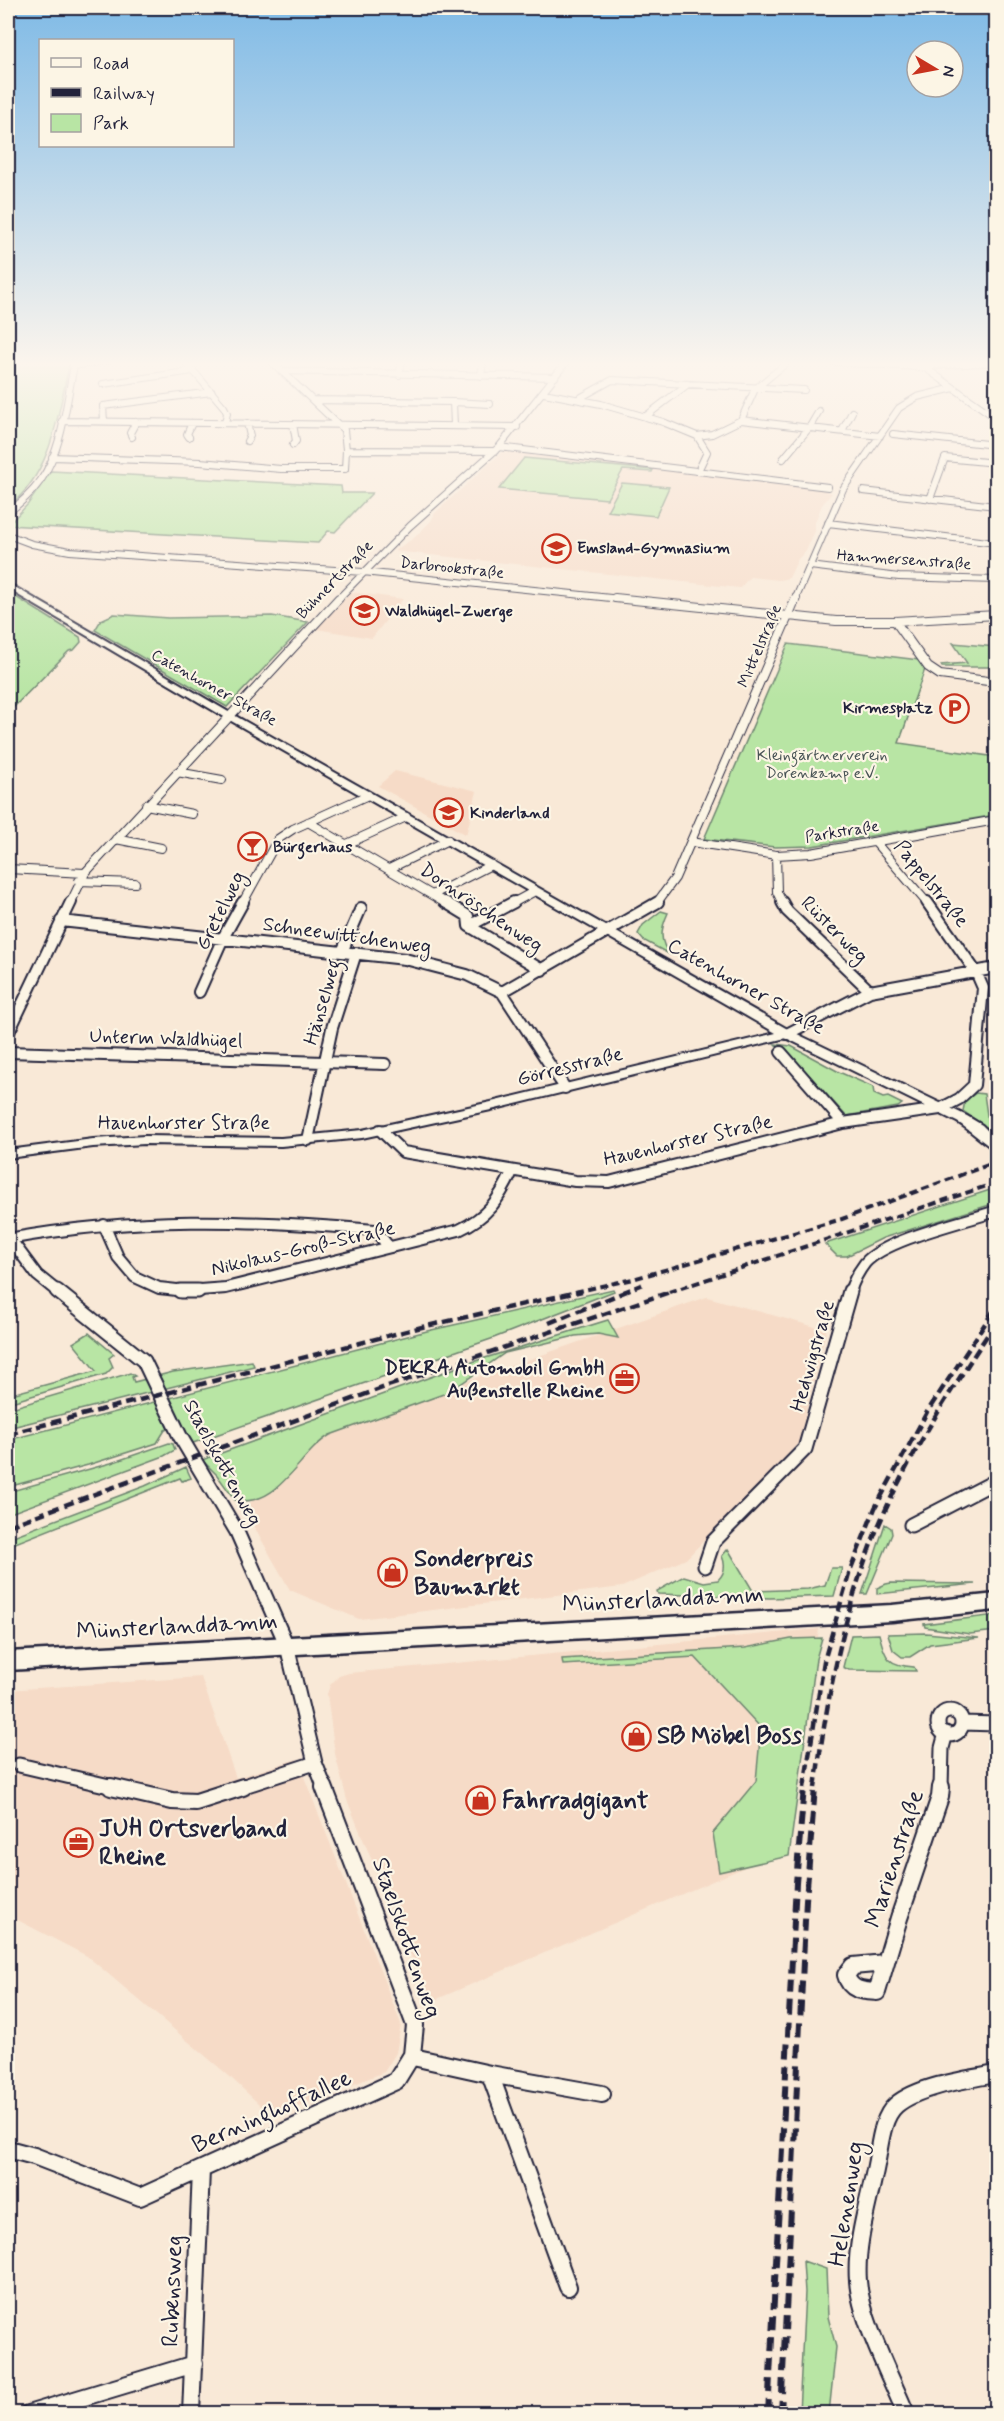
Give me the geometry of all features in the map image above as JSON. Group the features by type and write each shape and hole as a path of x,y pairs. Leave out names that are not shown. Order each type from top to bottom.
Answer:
{"main road":[{"name":"Münsterlanddamm","path":"8,1661 892,1613 996,1602"}],"street":[{"path":"8,513 30,495 44,474"},
{"name":"Bühnertstraße","path":"8,1034 82,877 363,572 469,474"},
{"path":"722,474 828,487"},
{"name":"Mittelstraße","path":"609,932 663,897 691,842 843,489 853,474"},
{"path":"930,499 939,474"},
{"path":"863,491 996,506"},
{"path":"828,523 996,543"},
{"name":"Darbrookstraße","path":"8,535 32,544 70,551 363,572 789,618 895,621 996,615"},
{"name":"Hammersenstraße","path":"810,566 899,577 996,580"},
{"name":"Catenhorner Straße","path":"8,586 228,716 248,725 405,817 788,1034 977,1128 996,1146"},
{"path":"895,621 928,667 940,675 996,682"},
{"path":"177,772 222,780"},
{"name":"Gretelweg","path":"199,992 223,938 278,839 308,822 368,795"},
{"path":"146,805 192,814"},
{"path":"347,844 405,817"},
{"name":"Parkstraße","path":"691,842 776,855 811,853 996,820"},
{"name":"Dornröschenweg","path":"308,822 468,916 469,926 542,970"},
{"path":"116,839 160,848"},
{"path":"389,869 448,840"},
{"name":"Pappelstraße","path":"875,842 927,902 976,972 983,988 974,1085 958,1099 940,1109"},
{"name":"Rüsterweg","path":"776,855 777,892 787,911 870,991"},
{"path":"432,895 491,865"},
{"path":"8,869 135,883"},
{"path":"469,926 536,891"},
{"name":"Hänselweg","path":"342,952 361,908"},
{"name":"Schneewittchenweg","path":"60,921 405,959 458,971 482,980 502,992"},
{"path":"565,1088 502,992 609,932"},
{"name":"Hänselweg","path":"308,1140 332,1028 356,953"},
{"path":"788,1034 870,991 996,968"},
{"name":"Görresstraße","path":"362,1134 788,1034"},
{"name":"Unterm Waldhügel","path":"8,1052 324,1062"},
{"name":"Catenhorner Straße","path":"781,1052 843,1123"},
{"name":"Hänselweg","path":"324,1062 385,1064"},
{"name":"Hauenhorster Straße","path":"380,1131 403,1152 512,1172 575,1181 609,1182 843,1123 940,1109"},
{"name":"Hauenhorster Straße","path":"8,1154 93,1143 146,1140 254,1142 308,1140 362,1134"},
{"name":"Nikolaus-Groß-Straße","path":"104,1224 114,1250 126,1269 148,1284 170,1290 192,1292 226,1288 459,1230 480,1221 497,1206 512,1172"},
{"name":"Hedwigstraße","path":"705,1566 713,1542 805,1449 853,1281 866,1262 887,1247 996,1211"},
{"path":"8,1238 104,1224 163,1220 281,1221 375,1230 389,1247"},
{"name":"Staelskottenweg","path":"8,1238 37,1275 144,1361 180,1436 237,1532 287,1646 315,1763 415,2025 413,2057"},
{"path":"911,1525 996,1481"},
{"name":"Marienstraße","path":"885,1963 940,1797 944,1772 942,1748 946,1733 938,1723 941,1714 948,1712 956,1714 963,1723 996,1724"},
{"path":"946,1733 959,1733 963,1723"},
{"path":"19,1764 172,1801 196,1802 315,1763"},
{"path":"413,2057 490,2074 602,2094"},
{"name":"Berninghoffallee","path":"8,2149 34,2156 140,2197 396,2081 413,2057"},
{"path":"490,2074 568,2287"},
{"name":"Helenenweg","path":"906,2414 861,2302 858,2278 861,2241 884,2131 889,2115 896,2105 963,2080 996,2074"},
{"name":"Rubensweg","path":"190,2414 201,2170"},
{"path":"28,2414 194,2364"}],"shaded area":[{"path":"478,474 702,474 814,487 832,493 822,505 815,522 815,531 806,551 798,559 789,578 779,580 750,577 740,588 394,551 414,538 431,521 435,513"},
{"name":"Waldhügel-Zwerge","path":"351,592 403,599 372,638 316,629"},
{"name":"Kinderland","path":"395,771 477,791 466,835 378,786"},
{"path":"707,1297 826,1330 798,1444 686,1559 622,1587 359,1619 290,1590 244,1509 322,1432"},
{"path":"819,1629 785,1850 430,2002 347,1800 335,1754 327,1694 330,1685 339,1676 349,1673"},
{"path":"201,1677 236,1778 297,1759 401,2024 396,2053 384,2072 273,2117 228,2075 87,1956 8,1915 8,1690"}],"green space":[{"path":"8,474 37,474 23,493 8,507"},
{"path":"49,474 109,474 341,486 342,493 372,493 335,532 328,531 318,543 8,525 28,504"},
{"path":"511,474 621,474 607,499 499,489"},
{"path":"622,483 669,487 656,516 607,511"},
{"path":"8,592 80,637 81,642 74,650 69,651 8,713"},
{"path":"114,614 168,618 272,616 308,622 227,707 95,630 101,620"},
{"path":"953,643 996,647 996,667 942,667 941,665 967,663"},
{"name":"Kleingärtnerverein Dorenkamp e.V.","path":"788,644 919,660 925,669 899,743 996,757 996,815 812,846 775,847 704,839"},
{"path":"661,911 668,913 662,940 671,955 643,940 638,934 643,925"},
{"path":"775,1044 791,1046 873,1087 874,1094 883,1098 888,1097 902,1104 898,1107 846,1116 785,1048 780,1049"},
{"path":"976,1093 984,1094 989,1129 963,1111 965,1101"},
{"path":"996,1188 996,1203 883,1238 847,1256 837,1256 825,1244"},
{"path":"613,1289 614,1291 491,1339 193,1443 182,1425 165,1430 157,1443 8,1487 8,1440 427,1331"},
{"path":"608,1320 618,1338 598,1334 575,1336 505,1353 449,1392 330,1435 318,1444 287,1478 264,1496 251,1500 235,1500 217,1475 202,1460 469,1363"},
{"path":"89,1333 114,1354 109,1358 113,1367 106,1374 8,1403 8,1395 96,1371 73,1343"},
{"path":"252,1361 254,1366 8,1428 8,1409 130,1373 135,1376 132,1377 134,1382 173,1372"},
{"path":"169,1443 173,1444 175,1450 164,1456 8,1514 8,1492 111,1463"},
{"path":"186,1467 191,1478 182,1481 180,1478 8,1546 8,1538 145,1486"},
{"path":"885,1524 891,1528 892,1534 867,1594 862,1594"},
{"path":"728,1549 753,1591 808,1589 825,1585 831,1568 842,1568 834,1596 770,1598 658,1594 657,1591 684,1576 704,1582 718,1580 724,1569 722,1556"},
{"path":"886,1584 975,1584 877,1594 877,1588"},
{"path":"996,1615 996,1631 970,1634 925,1627 924,1624"},
{"path":"926,1633 979,1638 930,1644 910,1657 902,1657 893,1650 888,1634"},
{"path":"879,1634 889,1659 898,1665 914,1667 916,1671 849,1670 843,1667 851,1635"},
{"path":"822,1638 816,1659 789,1856 719,1872 713,1833 756,1781 761,1728 695,1657 563,1665 562,1659 745,1648 791,1639"},
{"path":"803,2261 826,2269 828,2317 836,2347 829,2413 799,2413 805,2292"}],"railway":[{"path":"575,1292 633,1279 842,1219 996,1162"},
{"path":"669,1292 996,1183"},
{"path":"623,1292 643,1284"},
{"path":"8,1434 422,1327 582,1291"},
{"path":"549,1323 627,1291"},
{"path":"8,1526 388,1386 673,1291"},
{"path":"804,1788 824,1661 850,1571 875,1508 927,1412 996,1307"},
{"path":"815,1788 836,1664 851,1604 871,1544 912,1458 996,1322"},
{"path":"768,2414 796,1883 804,1787"},
{"path":"781,2414 806,1900 815,1787"}],"place":[{"name":"Emsland-Gymnasium","path":"556,548"},
{"name":"Waldhügel-Zwerge","path":"364,611"},
{"name":"Kirmesplatz","path":"954,708"},
{"name":"Kinderland","path":"449,813"},
{"name":"Bürgerhaus","path":"252,847"},
{"name":"DEKRA Automobil GmbH Außenstelle Rheine","path":"625,1379"},
{"name":"Sonderpreis Baumarkt","path":"393,1573"},
{"name":"SB Möbel Boss","path":"636,1736"},
{"name":"Fahrradgigant","path":"481,1801"},
{"name":"JUH Ortsverband Rheine","path":"78,1843"}]}
